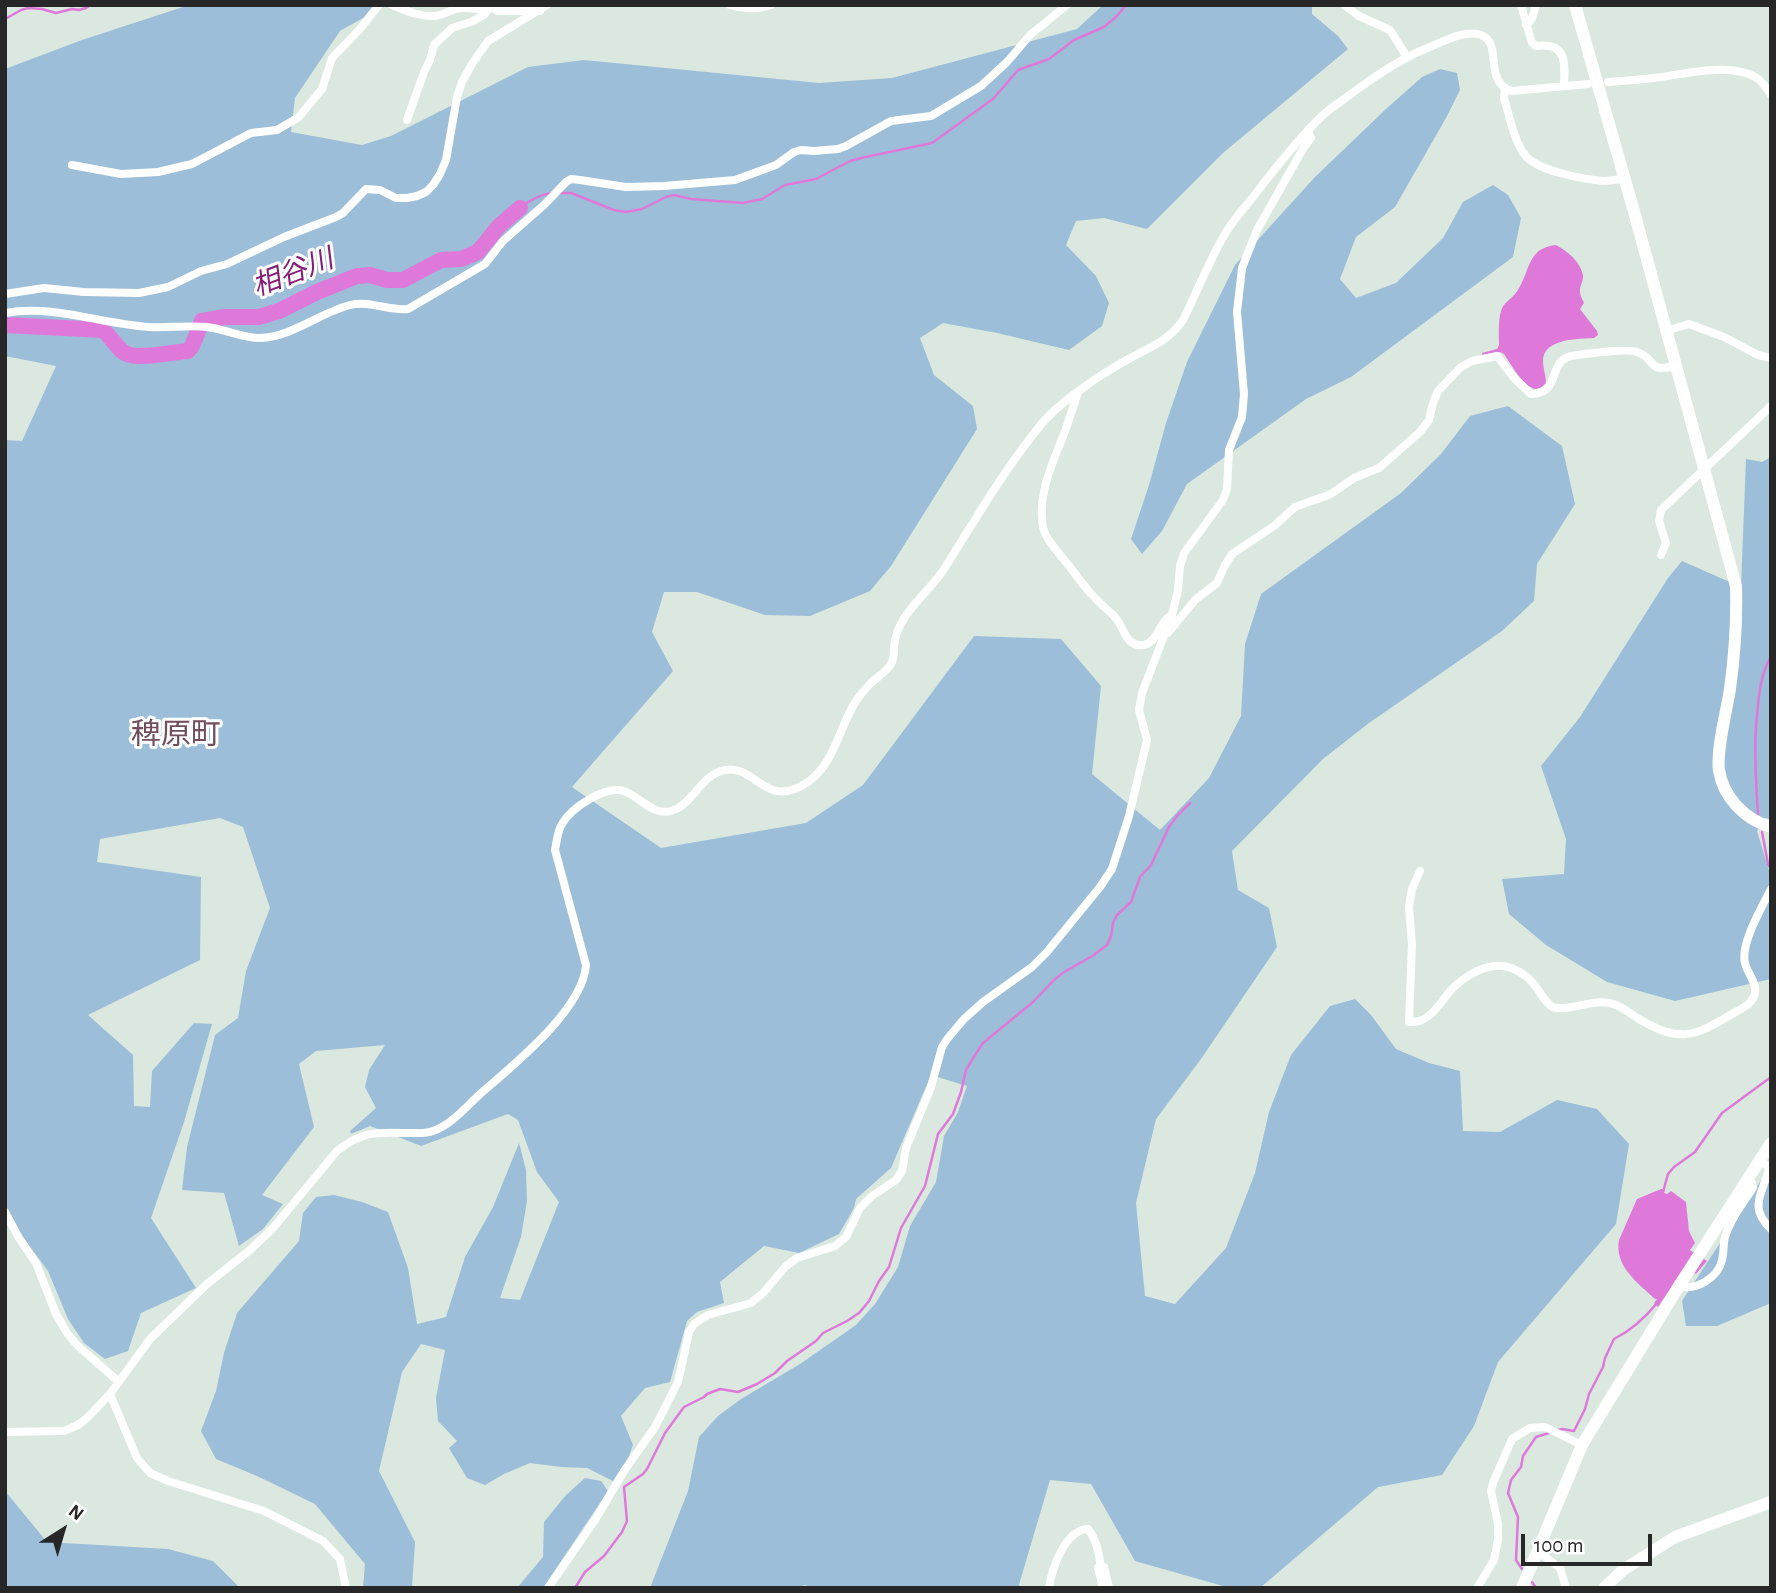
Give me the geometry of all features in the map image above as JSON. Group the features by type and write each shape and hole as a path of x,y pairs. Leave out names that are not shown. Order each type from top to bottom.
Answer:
{"street":[{"path":"72,165 121,174 176,169 192,164 251,133 277,130 299,117 322,89 332,58 379,5"},
{"path":"392,5 408,12 432,15 456,8 492,8 498,11 543,8"},
{"path":"730,5 747,10 771,5"},
{"path":"5,313 42,311 147,327 199,327 263,338 279,335 352,304 395,310 408,309 485,264 503,242 571,179 626,187 735,180 776,165 794,152 838,149 891,121 931,116 981,86 1035,30 1068,5"},
{"path":"1344,5 1359,16 1390,30 1407,57"},
{"path":"1521,5 1532,43 1536,46 1554,47 1563,56 1564,86"},
{"path":"1526,24 1532,19 1536,5"},
{"path":"1575,5 1736,586 1737,627 1719,768 1728,796 1748,817 1771,827"},
{"path":"407,120 434,45 452,28 471,22 492,8"},
{"path":"5,294 44,288 139,293 168,287 336,217 366,189 380,190 396,198 417,196 426,192 440,174 446,160 457,97 472,64 488,41 543,8"},
{"path":"5,1432 64,1432 78,1425 110,1394 150,1339 273,1228 343,1146 361,1135 435,1131 534,1046 560,1016 585,977 586,965 555,850 562,823 576,809 600,793 612,790 623,791 657,811 673,811 705,781 726,769 743,773 769,789 783,792 798,788 812,779 827,761 857,699 893,660 895,638 906,615 931,588 1041,424 1077,393 1117,365 1165,340 1176,331 1224,235 1272,173 1321,117 1407,57 1458,37 1479,34 1487,38 1492,46 1495,74 1505,89 1512,92 1587,84"},
{"path":"1608,82 1702,70 1740,72 1759,80 1771,95"},
{"path":"1505,89 1504,98 1520,148 1532,162 1556,172 1604,181 1625,179"},
{"path":"548,1588 655,1427 678,1382 689,1332 694,1324 708,1315 751,1303 797,1258 835,1246 846,1237 860,1208 872,1196 896,1180 902,1171 906,1148 931,1087 942,1047 948,1038 983,1002 1032,967 1047,952 1112,869 1129,816 1147,740 1139,710 1142,693 1172,615 1180,566 1184,553 1223,500 1227,489 1229,450 1242,417 1244,394 1237,312 1242,268 1256,230 1311,138 1308,130"},
{"path":"1666,331 1689,324 1724,337 1758,355 1771,358"},
{"path":"1164,638 1195,600 1217,583 1232,554 1274,526 1294,507 1331,494 1354,478 1379,468 1420,432 1429,420 1438,391 1461,367 1472,361 1497,356 1531,394 1546,391 1560,362 1575,355 1628,350 1638,352 1660,369 1675,366"},
{"path":"1077,393 1046,482 1044,529 1094,599 1118,620 1130,643 1148,644 1165,619 1172,615"},
{"path":"1661,555 1666,544 1659,515 1661,510 1771,406"},
{"path":"1420,871 1412,889 1409,907 1412,944 1409,1022 1421,1021 1427,1017 1462,980 1495,966 1509,967 1523,974 1534,983 1547,1003 1554,1007 1603,1002 1616,1005 1661,1030 1678,1035 1699,1032 1746,1006 1755,994 1755,984 1744,961 1744,949 1771,889"},
{"path":"1522,1588 1582,1445 1679,1286 1771,1143"},
{"path":"1760,1159 1769,1170 1757,1205 1759,1215 1771,1229"},
{"path":"1679,1286 1687,1289 1709,1280 1717,1272 1722,1262 1725,1237 1753,1188 1748,1178"},
{"path":"5,1212 36,1263 56,1314 67,1333 76,1345 119,1382"},
{"path":"110,1394 137,1458 150,1472 168,1481 264,1511 323,1541 341,1559 346,1588"},
{"path":"1477,1588 1494,1560 1498,1524 1491,1491 1511,1439 1530,1428 1545,1427 1582,1445"},
{"path":"1604,1588 1623,1570 1675,1537 1771,1502"},
{"path":"1049,1588 1051,1571 1074,1533 1081,1530 1088,1530 1093,1535 1099,1552 1101,1568 1098,1568 1102,1588"},
{"path":"1537,1551 1560,1568 1566,1588"},
{"path":"1101,1568 1104,1567 1109,1588"}],"shaded area":[{"path":"189,5 386,5 340,31 295,98 291,132 362,145 391,136 528,67 584,60 819,83 892,78 1077,29 1103,5 1312,5 1312,14 1338,36 1348,49 1223,153 1147,229 1104,218 1076,221 1066,245 1096,276 1109,303 1102,326 1069,350 943,323 920,338 934,375 973,406 977,429 891,566 870,591 810,616 765,615 697,592 664,592 652,632 673,671 572,787 661,848 806,823 863,785 974,636 1061,639 1101,686 1092,774 1160,830 1209,778 1241,716 1245,644 1261,594 1401,493 1441,454 1470,416 1508,406 1562,446 1575,504 1537,564 1534,601 1502,631 1369,723 1323,759 1232,851 1238,890 1269,908 1277,947 1201,1059 1156,1119 1136,1203 1145,1296 1175,1304 1226,1248 1255,1173 1269,1112 1291,1055 1330,1006 1355,999 1371,1015 1396,1049 1429,1063 1460,1071 1463,1131 1500,1132 1557,1100 1597,1109 1629,1144 1616,1224 1498,1362 1474,1426 1442,1475 1378,1487 1260,1588 1230,1588 1135,1561 1091,1484 1050,1480 1018,1588 807,1588 806,1585 792,1588 650,1588 688,1491 699,1437 718,1416 741,1399 800,1364 856,1325 875,1304 898,1267 910,1226 936,1182 944,1136 958,1112 967,1086 931,1075 891,1168 856,1199 854,1208 839,1234 799,1253 764,1246 720,1282 724,1303 697,1312 687,1321 670,1382 645,1388 621,1416 633,1445 628,1459 613,1481 587,1468 530,1463 485,1485 467,1478 449,1448 457,1441 438,1421 436,1398 445,1350 421,1344 402,1372 379,1471 415,1542 412,1588 363,1588 365,1564 315,1504 216,1459 201,1431 216,1391 224,1353 237,1313 299,1241 303,1213 316,1197 334,1195 388,1212 408,1268 417,1324 446,1317 465,1257 493,1207 519,1143 526,1170 527,1201 521,1237 500,1298 520,1300 559,1202 537,1172 518,1120 508,1114 421,1146 370,1126 351,1134 350,1131 376,1108 365,1087 369,1070 385,1045 316,1051 299,1064 314,1127 262,1195 283,1204 263,1229 239,1246 224,1193 182,1190 187,1147 215,1035 238,1018 246,971 270,908 243,827 220,818 100,839 97,862 201,877 200,960 88,1015 133,1055 134,1106 150,1107 152,1071 194,1023 212,1024 184,1122 151,1218 196,1288 141,1313 128,1351 105,1359 84,1343 68,1319 48,1271 5,1207 5,440 22,441 56,366 5,356 5,69"},
{"path":"1440,69 1457,73 1460,90 1395,207 1356,237 1340,279 1356,298 1396,283 1443,238 1463,202 1493,185 1508,195 1521,218 1513,257 1351,377 1306,399 1187,484 1162,531 1142,554 1131,539 1166,423 1187,362 1235,265 1315,177 1386,109 1422,77"},
{"path":"1556,245 1579,265 1583,277 1580,292 1584,303 1580,309 1598,335 1594,338 1563,341 1549,348 1543,361 1546,383 1536,389 1527,385 1504,354 1500,352 1482,356 1482,353 1497,349 1502,308 1515,294 1534,257 1546,247"},
{"path":"1771,457 1771,819 1765,818 1757,831 1771,877 1771,979 1675,1001 1607,982 1546,945 1509,914 1502,879 1564,874 1566,839 1541,766 1580,717 1668,578 1682,561 1741,587 1746,459 1762,462"},
{"path":"1771,1165 1771,1303 1717,1326 1686,1326 1682,1301"},
{"path":"1665,1189 1664,1193 1667,1194 1671,1191 1686,1202 1689,1231 1695,1243 1690,1250 1707,1261 1696,1274 1684,1268 1658,1307 1654,1303 1657,1299 1635,1280 1624,1266 1618,1249 1619,1240 1637,1199"},
{"path":"585,1478 601,1481 608,1491 543,1588 517,1588 543,1557 544,1522 566,1495"},
{"path":"5,1491 47,1542 168,1549 213,1561 240,1588 5,1588"}],"waterway":[{"path":"5,19 28,8 56,13 79,10 90,5"},
{"path":"559,193 571,193 626,212 642,209 674,195 743,203 762,199 785,185 816,179 850,161 932,143 993,99 1018,70 1049,59 1074,40 1104,27 1126,5"},
{"path":"520,208 535,198 552,193"},
{"name":"相谷川","path":"5,325 103,330 122,351 135,356 188,351 202,321 225,317 259,317 279,311 357,276 370,275 387,280 403,280 441,260 461,259 478,252 499,226 520,208"},
{"path":"1771,570 1771,577"},
{"path":"1758,815 1756,726 1761,682 1771,656"},
{"path":"575,1588 585,1572 604,1556 622,1532 627,1521 624,1487 647,1469 665,1433 684,1407 720,1389 738,1392 757,1384 775,1373 823,1333 859,1313 869,1301 889,1267 901,1228 925,1186 938,1134 953,1114 966,1070 975,1055 983,1043 1033,1002 1054,980 1107,945 1117,915 1131,902 1140,877 1151,865 1169,827 1190,803"},
{"path":"1762,832 1771,869"},
{"path":"1771,931 1771,936"},
{"path":"1663,1192 1668,1174 1695,1152 1722,1113 1771,1077"},
{"path":"1558,1430 1574,1431 1614,1339 1638,1323 1657,1303"},
{"path":"1522,1569 1516,1560 1518,1517 1508,1493 1511,1480 1521,1467 1523,1456 1536,1437 1549,1433"},
{"path":"1532,1582 1536,1588"}],"district":[{"name":"稗原町","path":"176,735"}]}
